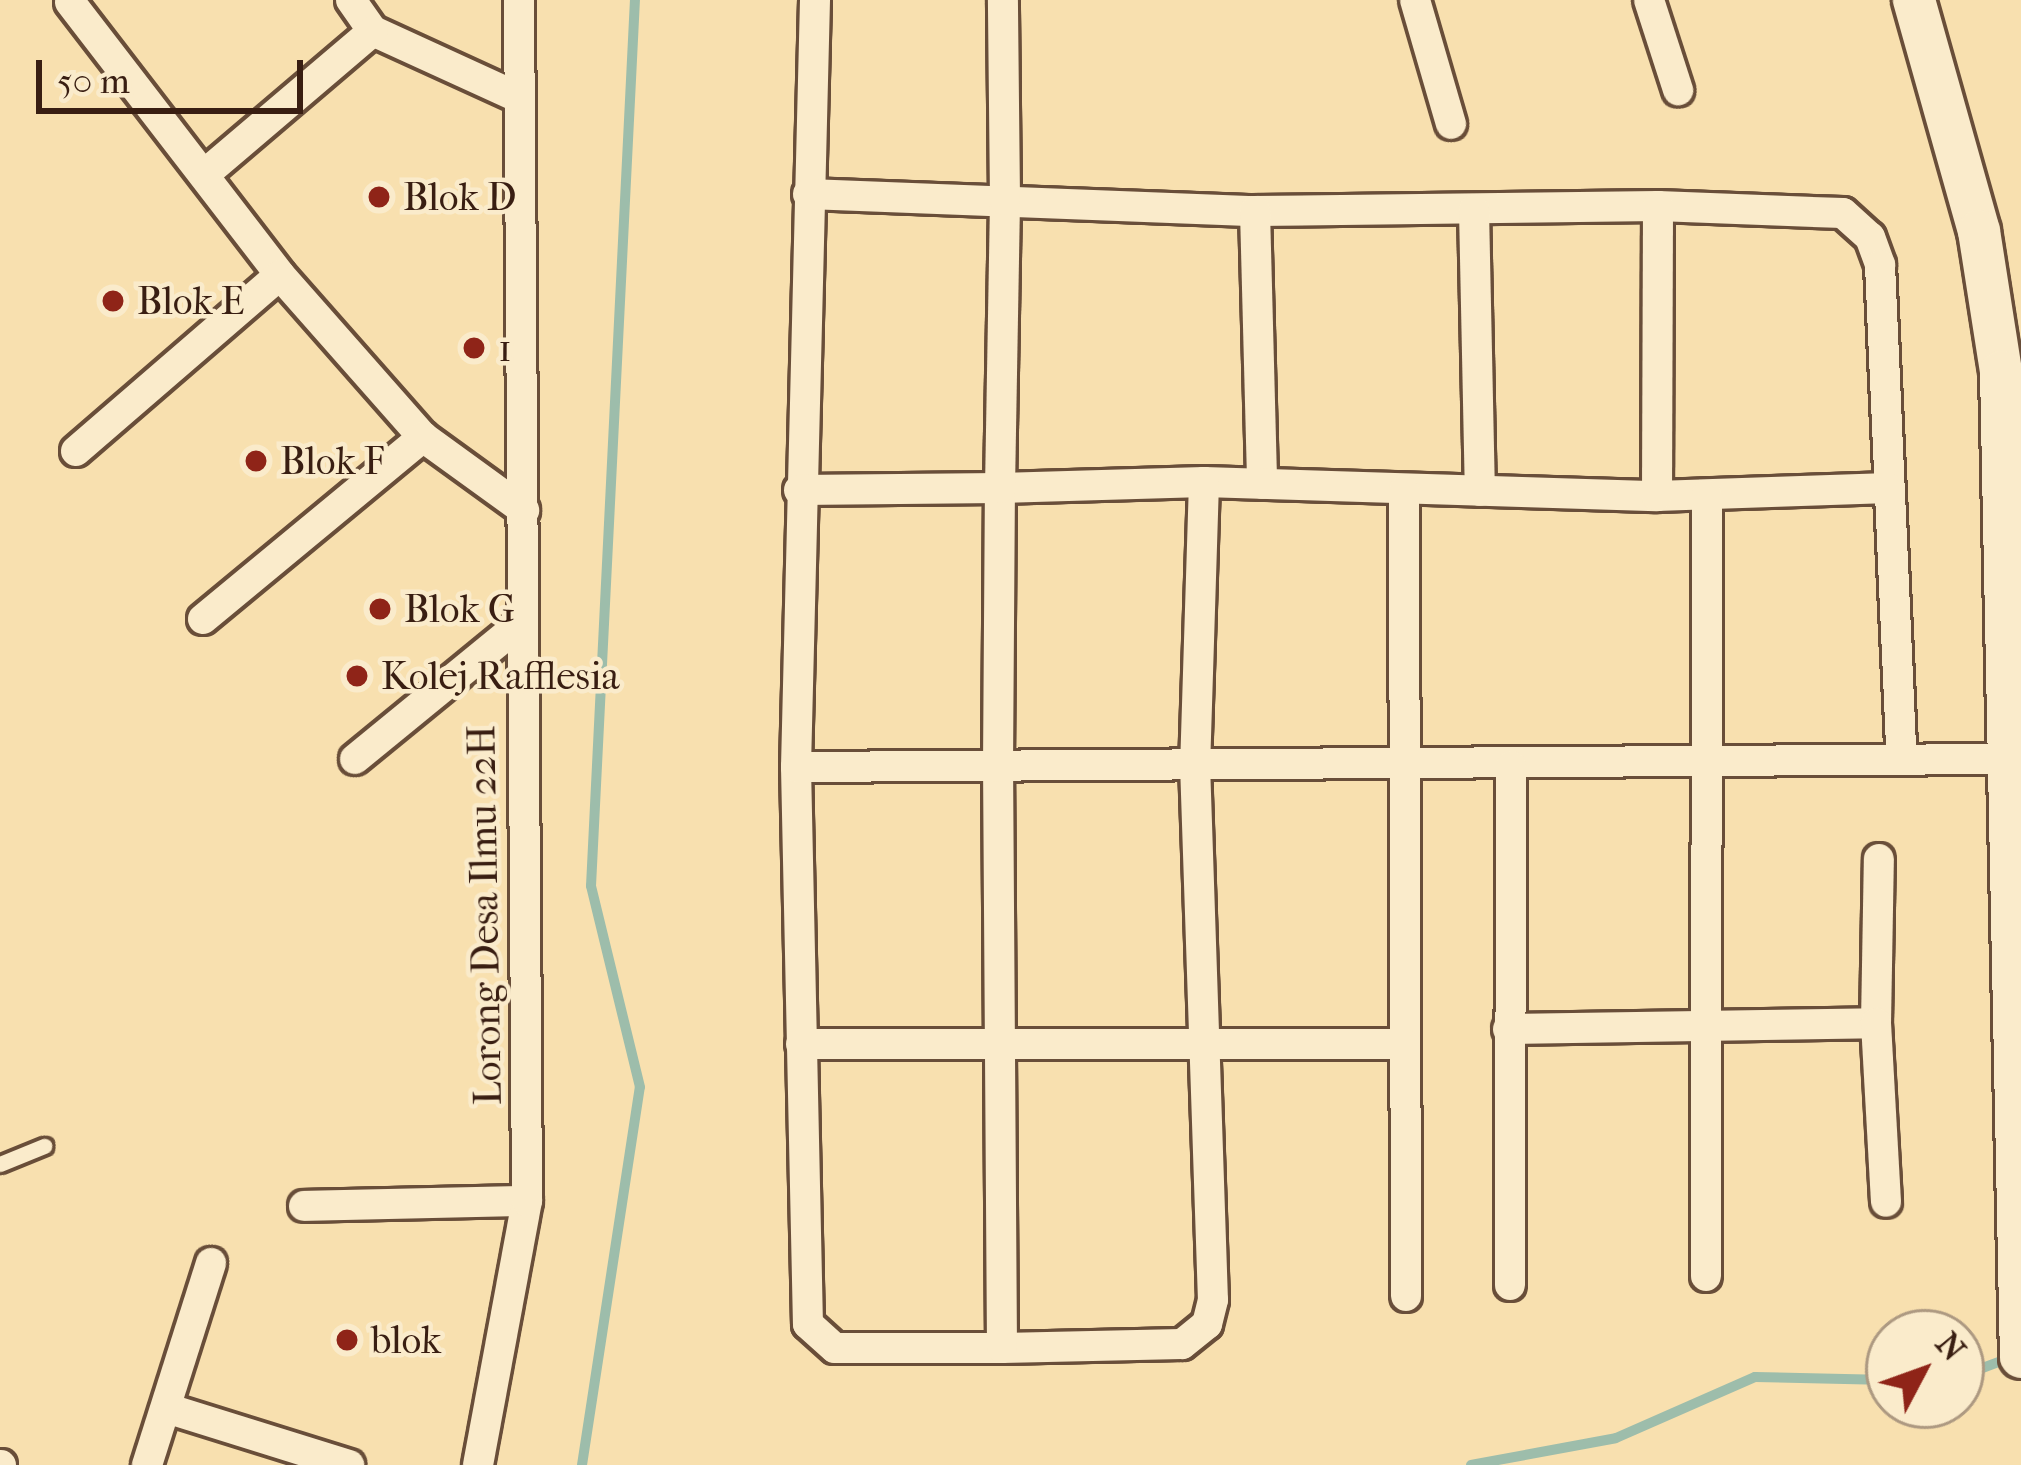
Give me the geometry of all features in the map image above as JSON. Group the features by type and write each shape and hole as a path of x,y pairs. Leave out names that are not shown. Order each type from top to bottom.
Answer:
{"street":[{"path":"351,0 373,31 515,96"},
{"name":"Lorong Desa Ilmu 22H","path":"478,1465 527,1201 524,510 515,96 519,0"},
{"path":"815,0 799,490 796,766 813,1333 835,1348 1167,1348 1207,1324 1213,1300 1195,764 1204,482"},
{"path":"1002,1348 998,767 1006,200 1003,0"},
{"path":"1415,0 1451,124"},
{"path":"1649,0 1678,90"},
{"path":"1914,0 1978,232 2001,371 2014,1306 2021,1357"},
{"path":"70,2 280,275 423,437 524,510"},
{"path":"206,173 373,31"},
{"path":"808,194 1256,211 1830,207 1870,237 1880,265 1902,760"},
{"path":"1657,496 1658,206"},
{"path":"1474,210 1480,491"},
{"path":"1256,211 1262,484"},
{"path":"76,452 280,275"},
{"path":"202,619 423,437"},
{"path":"799,490 1204,482 1707,496 1889,488"},
{"path":"1404,491 1400,763 1406,1296"},
{"path":"1706,1276 1707,496"},
{"path":"355,759 521,623"},
{"path":"796,766 1511,766 2007,759"},
{"path":"1510,1285 1511,766"},
{"path":"1880,859 1876,1023 1886,1202"},
{"path":"1508,1029 1703,1030 1876,1023"},
{"path":"801,1044 1003,1048 1405,1044"},
{"path":"304,1206 527,1201"},
{"path":"147,1465 212,1263"},
{"path":"166,1408 350,1465"}],"lane":[{"path":"0,1164 44,1146"}],"waterway":[{"path":"582,1465 640,1087 591,886 635,0"},
{"path":"1985,1367 2012,1357"},
{"path":"1471,1465 1616,1438 1755,1377 1865,1379"}],"place":[{"name":"Blok D","path":"379,197"},
{"name":"Blok E","path":"113,301"},
{"name":"1","path":"474,348"},
{"name":"Blok F","path":"256,461"},
{"name":"Blok G","path":"380,609"},
{"name":"Kolej Rafflesia","path":"357,676"},
{"name":"blok","path":"347,1340"}]}
